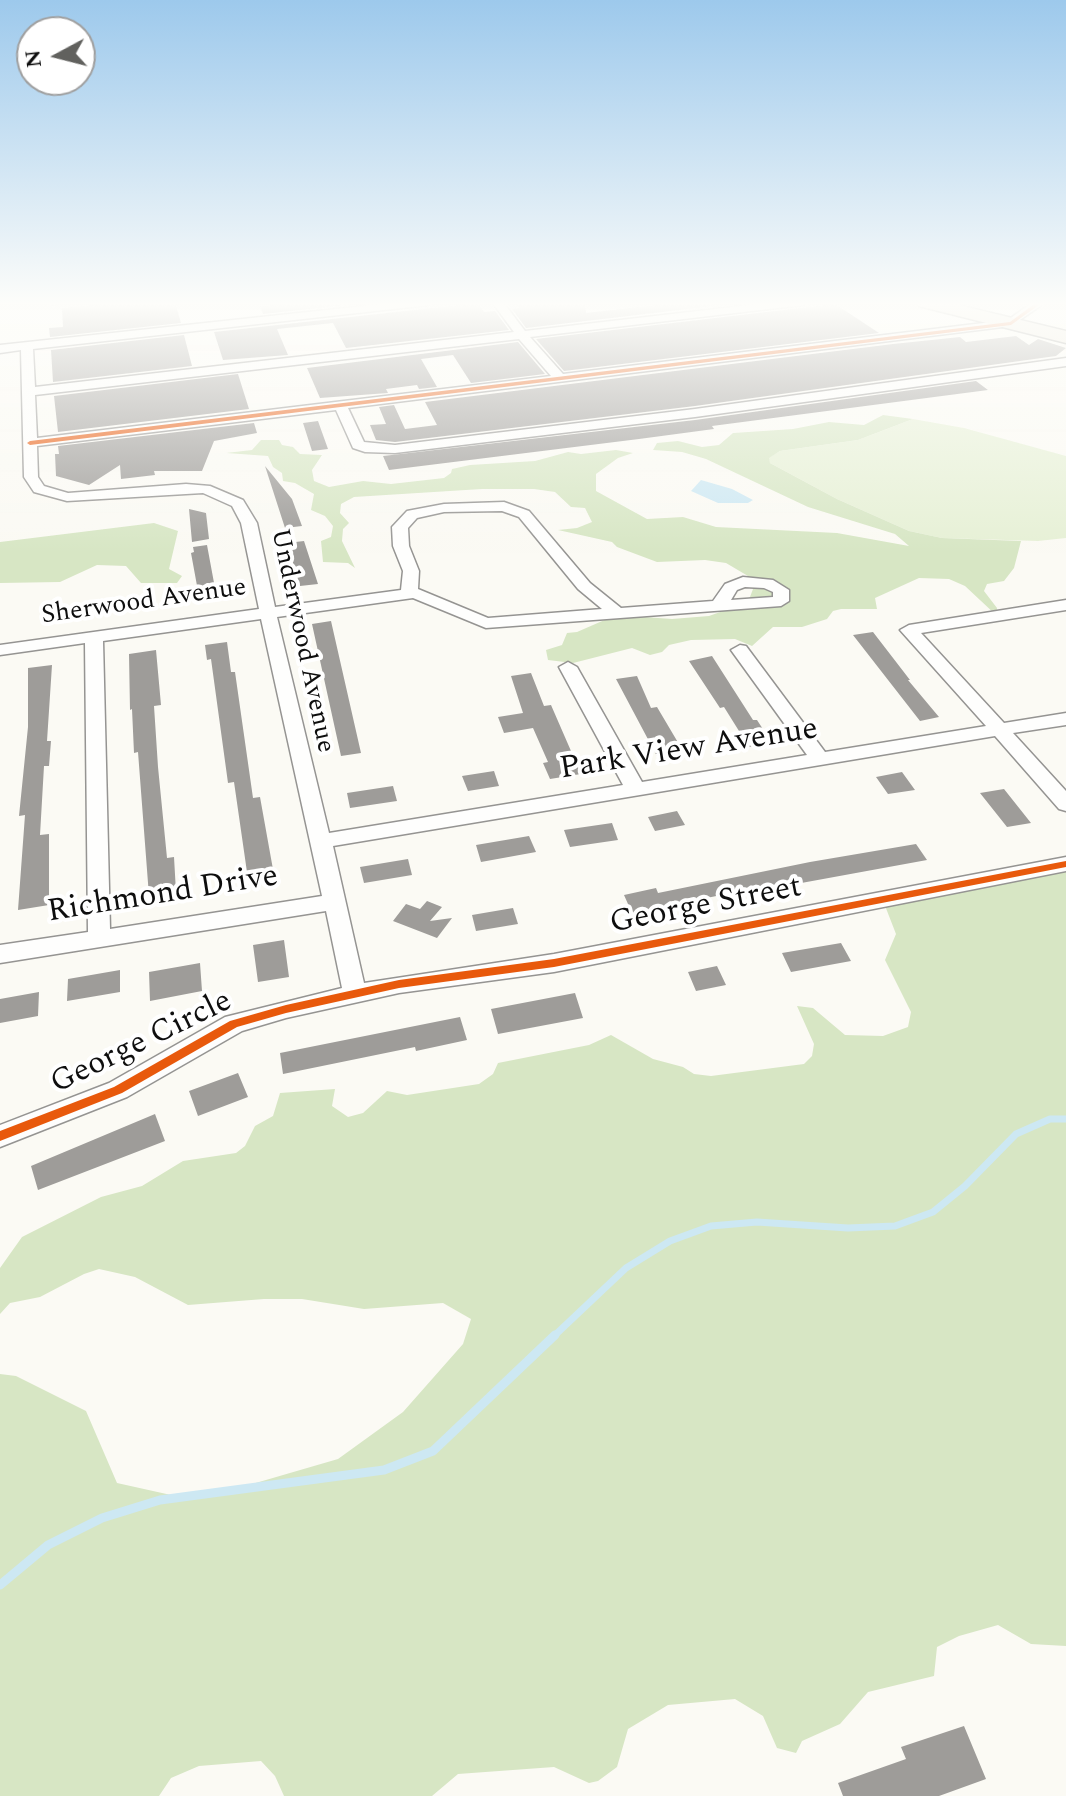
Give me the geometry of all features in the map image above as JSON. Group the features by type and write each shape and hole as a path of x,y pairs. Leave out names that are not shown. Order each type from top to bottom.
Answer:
{"street":[{"name":"Underwood Avenue","path":"28,386 31,477 39,489 51,494 109,496 205,489 238,503 249,523 294,736 336,902 355,993"},
{"path":"28,392 80,386"},
{"path":"30,443 499,386"},
{"path":"341,406 358,445 378,449 894,386"},
{"path":"409,594 411,571 401,546 400,527 412,514 444,508 504,506 524,514 584,586 616,612"},
{"name":"Sherwood Avenue","path":"0,650 415,593 486,623 720,603"},
{"path":"1066,605 909,630 1066,804"},
{"path":"94,636 99,937"},
{"path":"740,650 821,760"},
{"path":"568,667 636,790"},
{"name":"Park View Avenue","path":"321,841 1066,719"},
{"name":"George Street","path":"355,993 554,963 1066,864"},
{"name":"Richmond Drive","path":"0,954 336,902"},
{"name":"George Circle","path":"0,1136 118,1090 234,1024 355,993"}],"green space":[{"path":"883,415 913,419 858,440 780,451 769,458 770,463 837,499 909,531 942,538 1021,541 1014,568 1004,581 987,584 984,591 997,608 996,615 965,586 949,579 919,578 875,598 877,609 841,609 833,611 827,619 802,627 773,627 752,646 735,639 691,640 669,645 662,652 650,655 632,648 573,663 548,660 546,650 562,645 567,633 577,632 616,615 672,619 709,616 737,606 750,597 753,589 748,576 726,563 705,560 657,562 617,547 612,542 558,530 577,528 592,522 585,508 571,507 555,492 534,489 354,497 341,504 340,513 349,523 343,529 342,541 355,568 348,563 323,562 321,541 331,537 333,526 325,516 311,510 314,494 295,483 283,481 282,473 273,467 268,456 226,453 252,450 261,440 279,440 282,445 293,447 300,454 322,455 312,470 314,481 329,487 363,481 391,484 444,478 452,469 470,465 535,461 568,452 581,454 616,450 633,453 618,458 596,474 596,491 647,519 683,517 716,527 837,533 909,546 895,534 808,507 706,459 682,452 653,450 657,443 678,441 702,447 719,445 733,433 793,429 829,422 864,425"},
{"path":"913,419 964,428 1066,456 1066,538 1038,541 942,538 909,531 837,499 770,463 768,458 780,451 858,440"},
{"path":"154,523 178,531 169,569 182,576 177,583 141,583 126,566 97,565 60,582 0,583 0,542"},
{"path":"1066,864 1066,1646 1031,1644 998,1625 959,1636 937,1647 934,1676 868,1692 840,1724 802,1741 796,1753 777,1748 763,1716 735,1699 668,1705 628,1729 617,1767 598,1781 589,1783 554,1767 458,1774 432,1796 284,1796 275,1776 261,1761 199,1766 171,1778 159,1796 0,1796 0,1374 16,1376 86,1411 117,1483 180,1497 235,1489 338,1459 403,1412 463,1344 471,1319 443,1303 364,1309 302,1299 264,1299 188,1305 135,1277 99,1269 40,1297 10,1303 0,1314 0,1268 22,1237 101,1197 142,1186 183,1161 236,1153 245,1146 255,1126 273,1116 280,1093 335,1089 332,1106 348,1117 363,1113 387,1091 407,1095 479,1084 493,1074 498,1063 589,1045 611,1035 653,1059 683,1067 694,1074 711,1076 804,1064 812,1056 814,1044 797,1006 813,1008 845,1035 883,1036 908,1027 911,1012 885,960 896,934 882,898"}],"water":[{"path":"701,480 732,489 753,500 748,503 718,503 691,491"}],"building":[{"path":"139,386 242,386 249,409 58,432 54,396"},
{"path":"315,386 411,386 386,389 388,393 320,398"},
{"path":"417,386 437,387 419,389"},
{"path":"556,386 841,386 395,442 376,440 370,425 386,424 379,407 394,405 405,429 437,425 425,402"},
{"path":"941,386 982,386 988,390 389,470 383,456 695,420"},
{"path":"318,421 328,449 312,451 303,423"},
{"path":"254,423 257,433 214,441 202,471 154,471 155,475 121,479 120,465 89,485 56,476 55,454 59,454 58,446"},
{"path":"265,466 292,499 302,526 285,528"},
{"path":"189,509 206,513 209,539 192,542"},
{"path":"304,541 318,584 300,586 287,543"},
{"path":"207,545 217,599 200,602 191,553 194,552 193,547"},
{"path":"331,621 361,753 341,756 312,624"},
{"path":"873,632 939,717 920,721 853,635"},
{"path":"227,642 231,672 235,672 253,798 260,797 274,875 248,879 234,782 228,783 211,659 207,660 205,645"},
{"path":"156,650 161,705 154,706 158,767 167,858 174,857 176,892 149,896 138,752 134,753 130,710 129,654"},
{"path":"712,656 753,720 757,720 772,743 749,747 689,661"},
{"path":"52,665 47,741 51,741 49,766 44,766 40,835 49,834 49,905 18,910 25,815 19,816 28,727 28,668"},
{"path":"531,673 544,706 551,705 581,774 550,779 543,763 548,762 533,728 504,733 498,717 523,713 511,676"},
{"path":"637,676 651,708 657,707 686,756 659,760 616,679"},
{"path":"494,771 499,786 468,791 462,776"},
{"path":"902,772 915,790 888,794 876,777"},
{"path":"393,786 397,801 350,808 347,793"},
{"path":"1004,789 1031,823 1007,827 980,793"},
{"path":"677,811 685,825 655,831 648,817"},
{"path":"612,823 618,840 570,847 564,830"},
{"path":"529,836 536,852 481,862 476,845"},
{"path":"916,844 927,860 763,890 761,887 632,913 624,895 656,888 658,893"},
{"path":"408,859 412,875 364,883 360,867"},
{"path":"427,901 442,907 430,921 452,918 437,938 393,921 406,904 420,909"},
{"path":"513,908 518,924 476,931 472,915"},
{"path":"284,940 289,977 258,982 253,945"},
{"path":"841,943 851,961 791,972 782,953"},
{"path":"200,963 202,991 150,1001 149,972"},
{"path":"717,966 726,985 696,991 688,972"},
{"path":"120,970 120,992 67,1001 68,979"},
{"path":"39,992 38,1016 0,1023 0,999"},
{"path":"575,993 583,1018 498,1034 491,1009"},
{"path":"460,1017 467,1040 416,1051 415,1047 283,1074 280,1053"},
{"path":"238,1073 248,1097 198,1116 189,1091"},
{"path":"155,1114 165,1141 38,1190 31,1166"},
{"path":"964,1726 986,1779 939,1796 843,1796 838,1783 906,1759 901,1747"}],"waterway":[{"path":"553,1337 626,1268 670,1241 711,1226 757,1222 848,1228 895,1226 933,1212 965,1186 1016,1134 1050,1119 1066,1119"},
{"path":"0,1585 48,1545 102,1518 160,1500 384,1470 433,1451 555,1335"}],"cycle path":[{"path":"30,443 498,386"},
{"path":"0,1136 118,1090 234,1024 286,1009 399,984 554,963 1066,864"}]}
